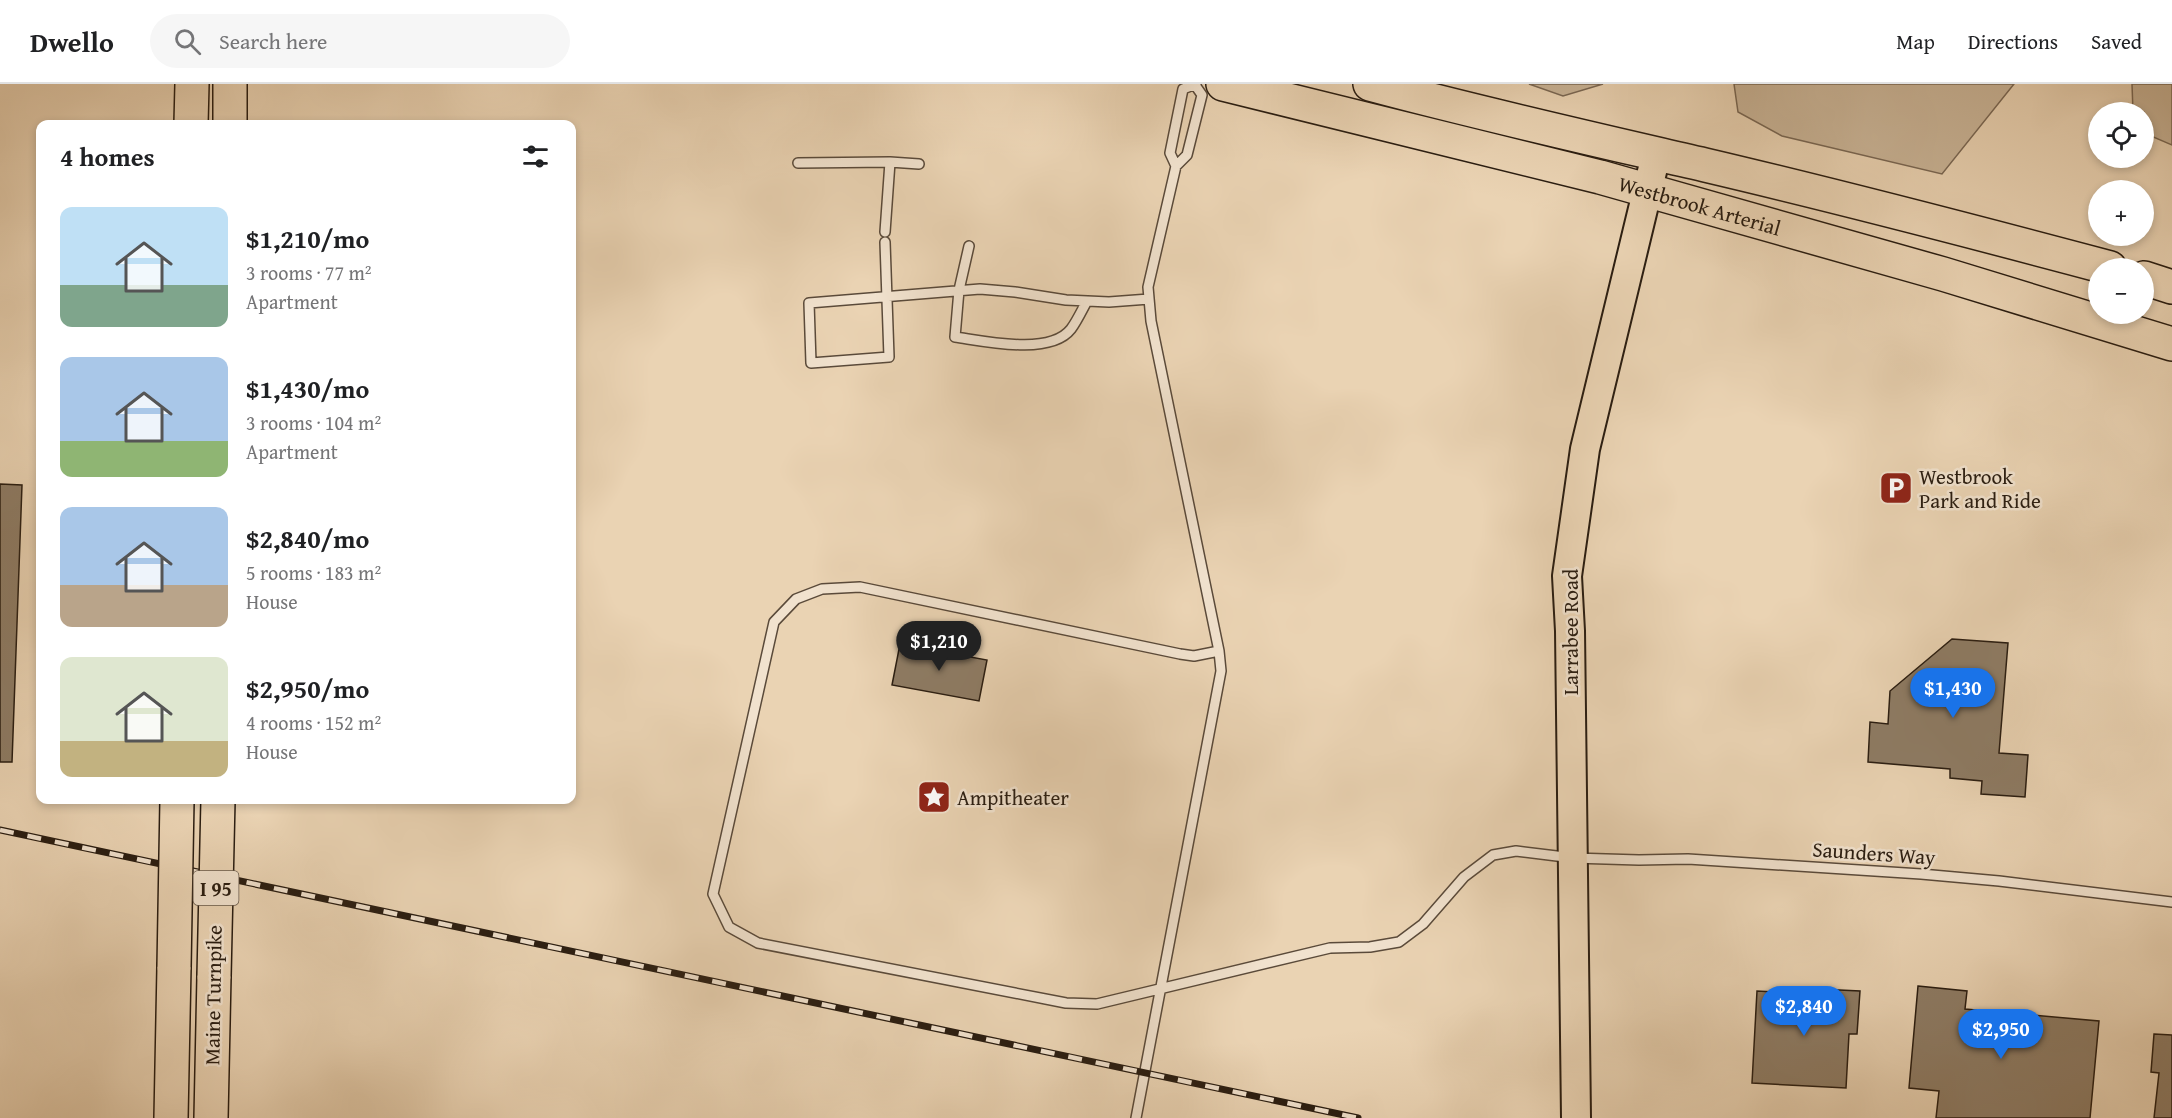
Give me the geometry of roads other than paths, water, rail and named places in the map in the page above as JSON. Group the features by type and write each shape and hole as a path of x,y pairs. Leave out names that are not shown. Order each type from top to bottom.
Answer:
{"highway":[{"path":"192,84 192,120"},
{"path":"230,84 230,120"},
{"name":"Westbrook Arterial","path":"1205,84 1648,190 1943,274 2172,344"},
{"name":"Westbrook Arterial","path":"1370,84 1704,165 2088,262"},
{"path":"2154,281 2172,287"},
{"name":"Maine Turnpike","path":"171,1118 177,804"},
{"name":"Maine Turnpike","path":"211,1118 218,804"}],"main road":[{"name":"Larrabee Road","path":"1576,1118 1570,631 1567,576 1586,449 1656,155"}],"lane":[{"path":"1136,1118 1221,671 1219,651 1155,343 1148,287 1176,166 1187,156 1205,84 1183,89 1170,153 1176,166"},
{"path":"885,232 890,162"},
{"path":"798,163 919,164"},
{"path":"885,242 887,296 890,357 811,363 809,303 887,296 980,289 1066,300 1149,299"},
{"path":"969,246 960,291 955,337 1017,346 1049,343 1070,331 1087,301"},
{"name":"Saunders Way","path":"1219,651 1194,656 1180,654 860,587 822,589 796,599 774,622 713,894 729,927 758,943 1066,1003 1097,1004 1330,948 1370,947 1399,942 1423,924 1464,878 1493,855 1516,851 1573,858 1688,859 1921,874 2172,902"}],"railway":[{"path":"0,830 1358,1118"}],"place":[{"name":"Westbrook Park and Ride","path":"1896,488"},
{"name":"Ampitheater","path":"934,797"}]}
